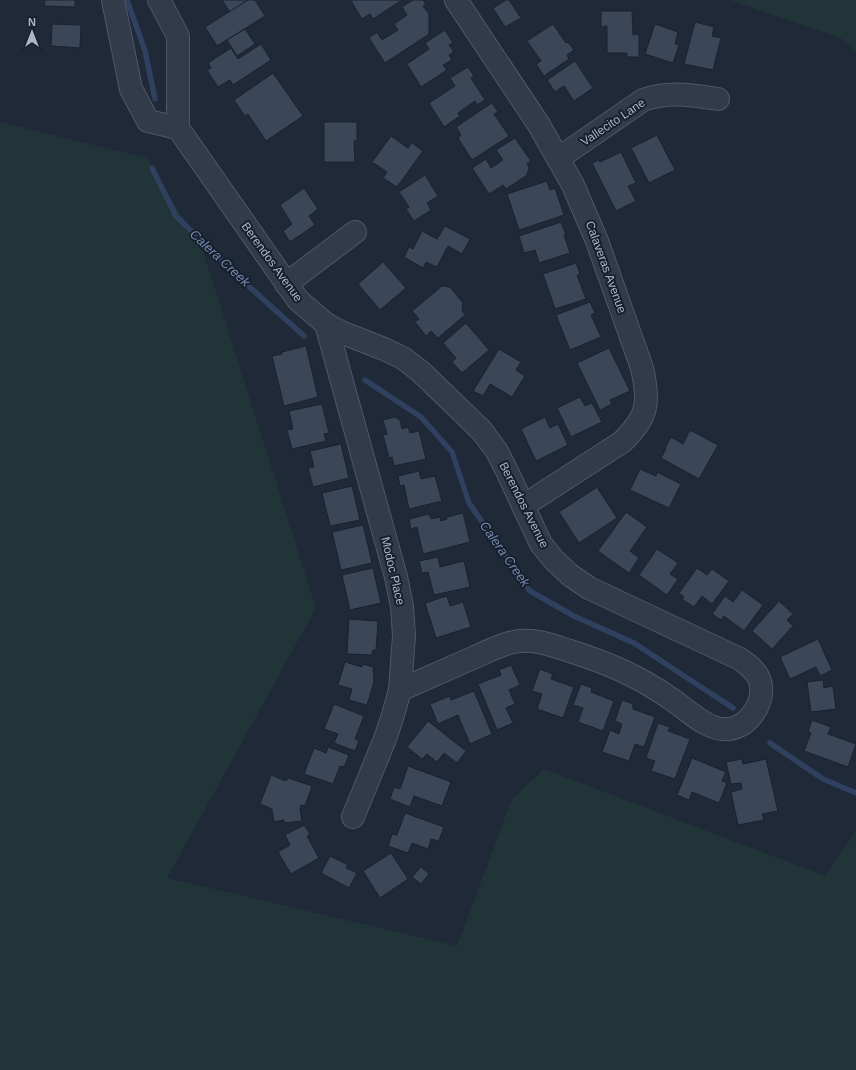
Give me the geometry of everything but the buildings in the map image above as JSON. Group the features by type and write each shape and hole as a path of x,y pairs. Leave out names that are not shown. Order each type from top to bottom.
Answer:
{"street":[{"path":"113,0 131,89 148,121 178,128 178,36 159,0"},
{"name":"Calaveras Avenue","path":"456,0 539,125 577,192 597,241 642,368 646,385 647,400 643,416 634,430 622,442 523,506"},
{"name":"Vallecito Lane","path":"559,158 643,100 657,95 670,94 688,94 718,99"},
{"name":"Berendos Avenue","path":"178,128 298,300 326,324 343,333 396,355 421,372 482,432 496,450 541,544 554,560 570,575 589,588 740,659 752,668 760,680 762,692 759,704 751,716 742,725 729,729 717,728 706,723 649,684 627,672 603,662 560,648 528,640 512,642 496,648 400,690"},
{"path":"286,284 355,232"},
{"name":"Modoc Place","path":"326,324 396,577 402,606 404,636 400,690 389,727 353,817"}],"green space":[{"path":"730,0 856,0 856,52 841,38"},
{"path":"0,122 147,158 203,251 316,608 167,878 457,946 512,799 544,769 825,876 856,831 856,1070 0,1070"}],"waterway":[{"name":"Calera Creek","path":"127,0 145,51 155,99"},
{"name":"Calera Creek","path":"152,168 176,216 233,272 304,336"},
{"name":"Calera Creek","path":"365,380 421,417 452,452 469,503 530,591 574,616 634,643 733,708"},
{"name":"Calera Creek","path":"770,743 823,779 856,793"}]}
